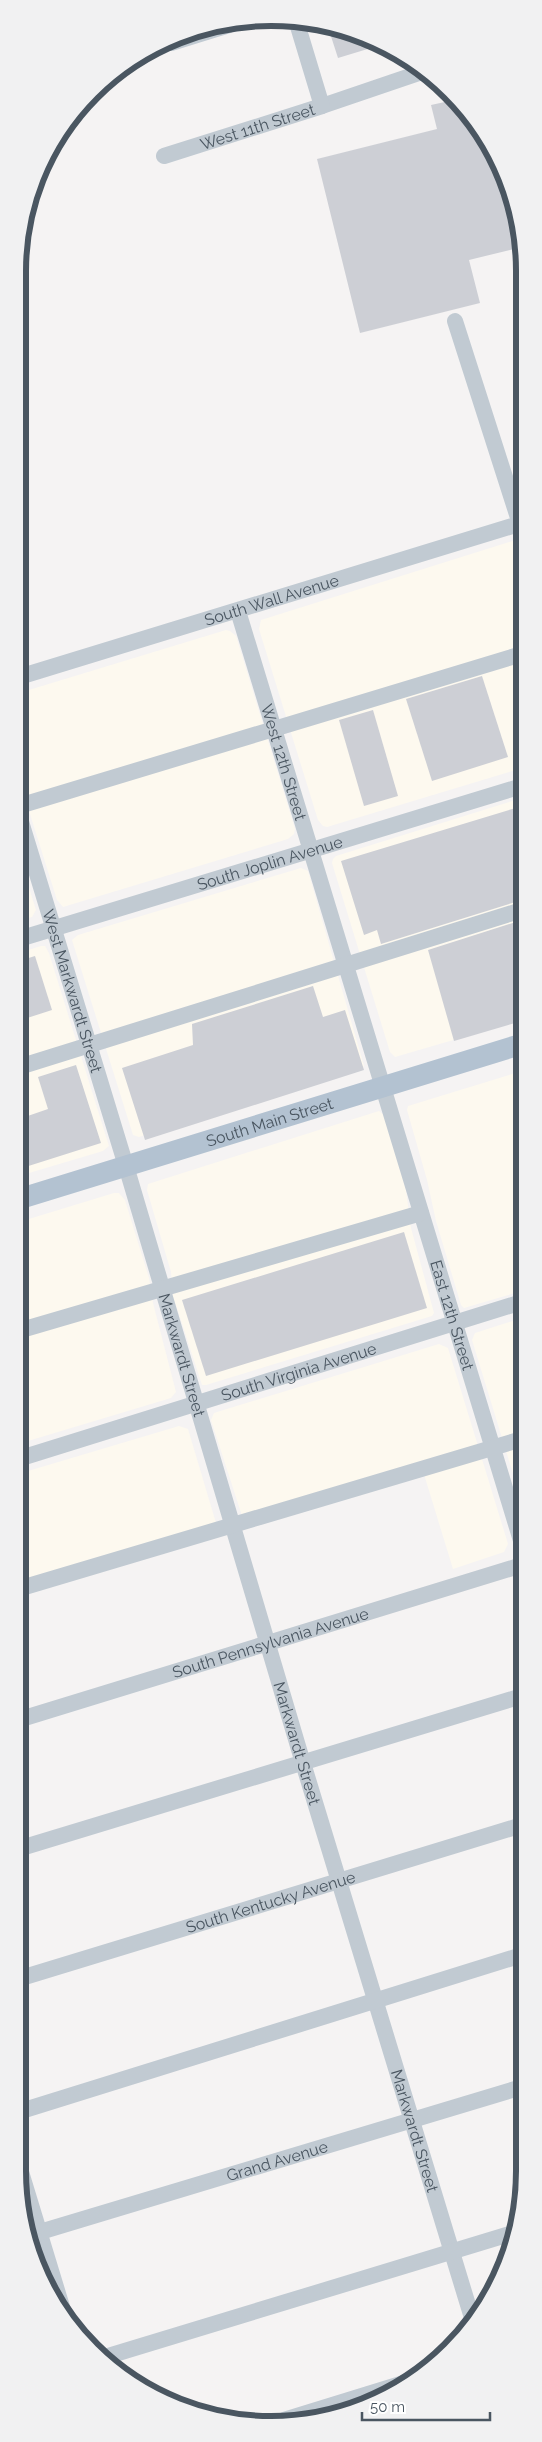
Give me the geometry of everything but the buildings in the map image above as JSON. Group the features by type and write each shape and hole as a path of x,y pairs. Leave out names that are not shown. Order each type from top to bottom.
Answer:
{"main road":[{"name":"South Main Street","path":"26,1197 516,1046"}],"street":[{"name":"West 11th Street","path":"164,156 322,106 298,28"},
{"path":"322,106 416,74"},
{"path":"455,321 516,509"},
{"name":"South Wall Avenue","path":"26,675 516,526"},
{"name":"West 12th Street","path":"238,610 383,1086"},
{"path":"26,804 516,656"},
{"name":"South Joplin Avenue","path":"26,937 516,788"},
{"name":"West Markwardt Street","path":"26,838 126,1166"},
{"path":"26,1065 346,963 516,912"},
{"name":"East 12th Street","path":"383,1086 516,1524"},
{"name":"Markwardt Street","path":"126,1166 267,1644 470,2313"},
{"path":"26,1329 421,1213"},
{"name":"South Virginia Avenue","path":"26,1457 197,1405 516,1304"},
{"path":"26,1587 516,1440"},
{"name":"South Pennsylvania Avenue","path":"26,1718 516,1567"},
{"path":"26,1847 516,1698"},
{"name":"South Kentucky Avenue","path":"26,1977 516,1827"},
{"path":"26,2110 516,1957"},
{"name":"Grand Avenue","path":"35,2234 516,2089"},
{"path":"29,2210 35,2234 53,2282"},
{"path":"110,2355 507,2235"},
{"path":"304,2414 380,2390"}],"shaded area":[{"path":"516,540 516,770 327,827 323,826 318,820 259,629 261,620"},
{"path":"226,630 230,631 236,636 295,829 294,834 288,839 63,907 57,900 26,801 26,691"},
{"path":"516,800 516,1022 395,1057 390,1052 332,863 336,856"},
{"path":"301,868 308,871 364,1066 360,1069 139,1137 133,1135 72,940 78,935"},
{"path":"26,878 36,910 32,917 26,919"},
{"path":"45,946 49,953 109,1146 103,1151 26,1174 26,951"},
{"path":"516,1073 516,1293 464,1308 461,1305 436,1221 427,1180 407,1110 408,1106"},
{"path":"379,1111 385,1116 405,1183 411,1228 434,1313 432,1316 202,1385 173,1296 171,1272 147,1190 148,1184"},
{"path":"114,1193 119,1193 125,1200 149,1278 153,1303 176,1392 171,1398 26,1442 26,1220"},
{"path":"516,1320 516,1483 472,1340 475,1333"},
{"path":"439,1344 448,1348 508,1544 504,1552 453,1569 423,1471 245,1525 211,1420 214,1413"},
{"path":"179,1426 188,1429 219,1533 26,1592 26,1472"}]}
